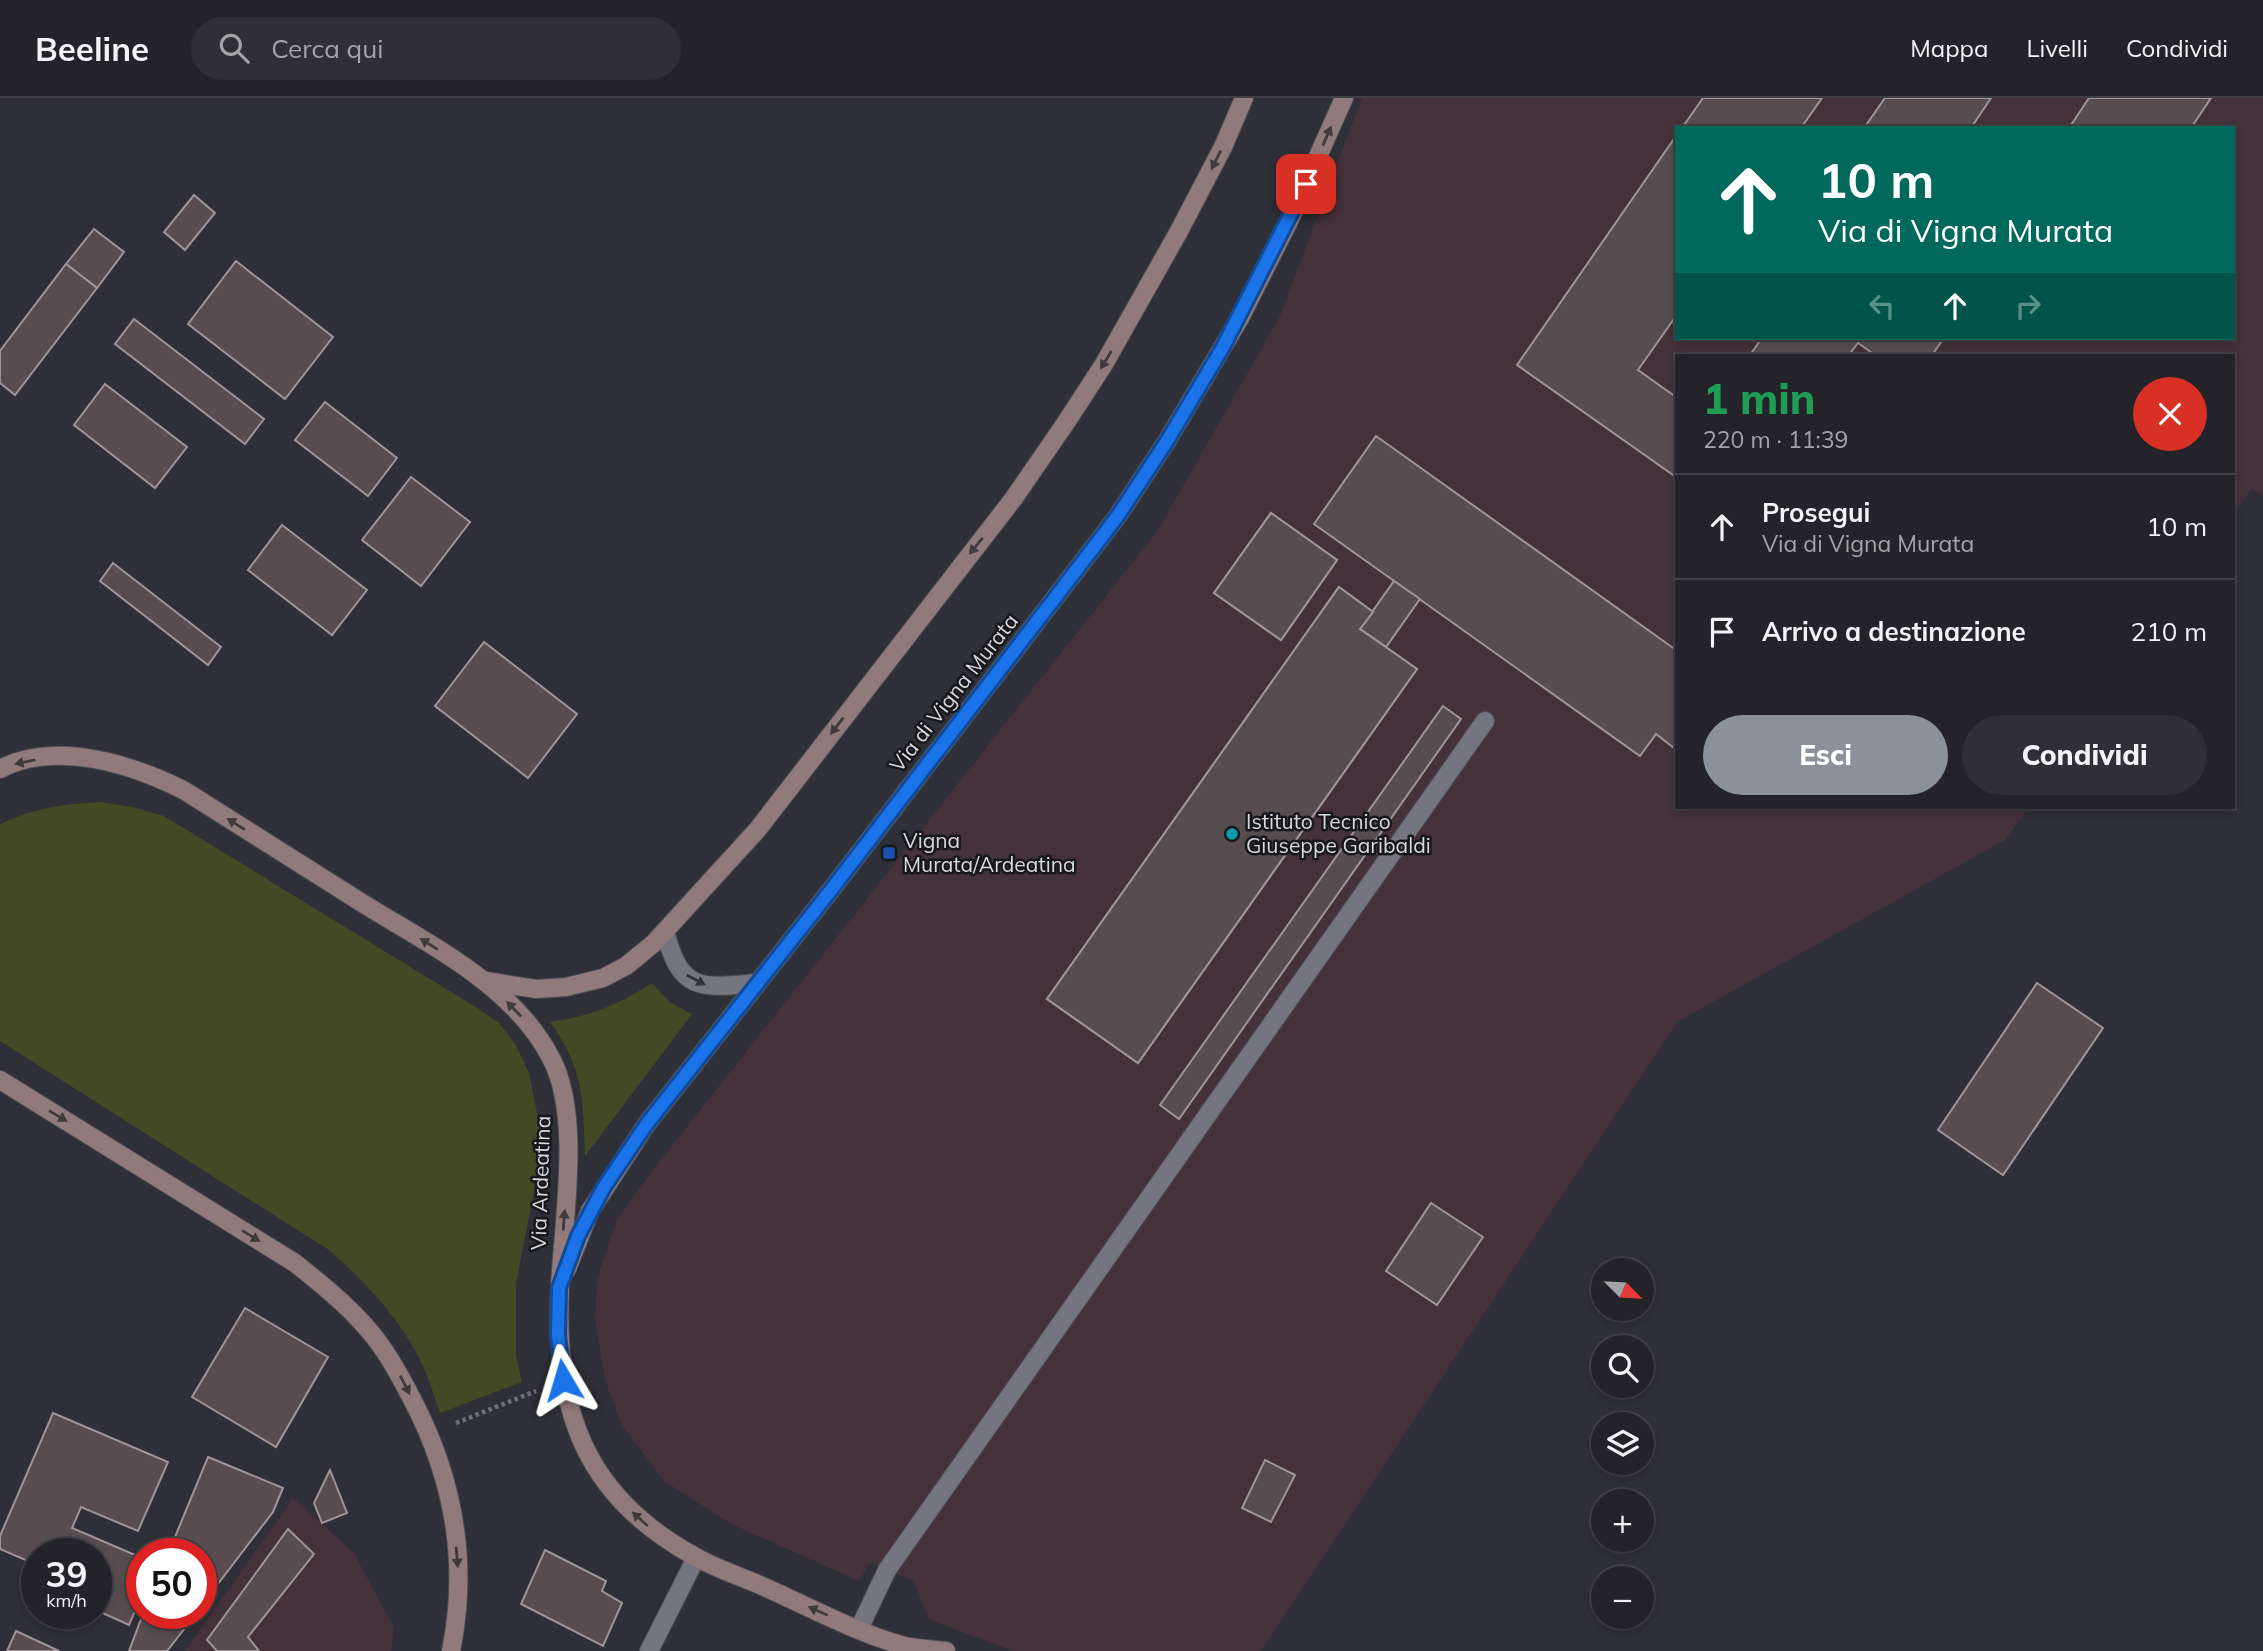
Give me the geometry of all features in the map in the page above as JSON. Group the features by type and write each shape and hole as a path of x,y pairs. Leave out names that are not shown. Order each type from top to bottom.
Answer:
{"main road":[{"path":"486,981 536,989 566,987 603,978 626,966 665,931 758,829 1014,498 1067,421 1118,341 1211,170 1244,98"},
{"name":"Via di Vigna Murata","path":"559,1288 578,1236 604,1187 646,1125 831,890 1117,517 1167,441 1223,347 1262,275 1344,98"},
{"name":"Via Ardeatina","path":"0,769 27,760 81,757 111,761 151,774 196,799 486,981 540,1038 564,1091 568,1133 558,1335 563,1380 590,1460 636,1516 653,1531 696,1558 906,1649 946,1651"},
{"path":"0,1080 295,1263 367,1328 397,1370 429,1434 449,1489 455,1522 459,1588 451,1651"}],"street":[{"path":"859,1629 887,1570 1485,721"},
{"path":"665,931 678,969 690,979 707,986 756,983"},
{"path":"649,1651 696,1558"}],"path":[{"path":"429,1434 563,1380"}],"shaded area":[{"path":"1362,98 2263,98 2263,496 2252,488 2235,512 2235,354 1675,354 1675,809 2028,809 2005,840 1677,1022 1261,1651 1013,1651 928,1619 914,1581 870,1563 859,1581 731,1524 664,1481 621,1424 605,1380 595,1321 597,1279 616,1221 652,1171 1158,530 1280,316"},
{"path":"293,1498 354,1553 394,1628 391,1651 185,1651 201,1629 217,1629 217,1606"}],"green space":[{"path":"100,802 164,816 479,1009 500,1024 515,1044 529,1073 543,1143 516,1284 516,1355 522,1382 440,1413 424,1368 403,1330 356,1275 329,1250 0,1041 0,824 49,808"},
{"path":"652,983 671,1003 692,1014 585,1156 580,1086 570,1055 550,1022 578,1017 604,1008"}],"building":[{"path":"1703,98 1822,98 1802,126 1683,126"},
{"path":"1885,98 1991,98 1972,126 1865,126"},
{"path":"2089,98 2211,98 2192,126 2070,126"},
{"path":"1675,137 1675,317 1638,370 1675,396 1675,476 1517,365"},
{"path":"194,195 215,213 185,250 164,232"},
{"path":"94,229 124,252 97,288 66,264"},
{"path":"236,261 333,337 285,399 188,324"},
{"path":"66,264 97,288 15,395 0,383 0,351"},
{"path":"134,319 264,419 245,444 115,344"},
{"path":"1761,340 1943,340 1933,354 1874,354 1858,343 1850,354 1751,354"},
{"path":"105,384 187,447 155,488 74,425"},
{"path":"325,402 397,458 368,496 295,440"},
{"path":"1376,436 1675,649 1675,746 1656,734 1640,756 1314,524"},
{"path":"411,477 470,522 421,586 362,540"},
{"path":"1271,513 1337,560 1281,640 1214,593"},
{"path":"1271,513 1337,560 1281,640 1214,593"},
{"path":"282,525 367,590 332,635 248,570"},
{"path":"113,563 221,647 208,665 100,581"},
{"path":"1394,581 1420,599 1386,647 1360,629"},
{"name":"Istituto Tecnico Giuseppe Garibaldi","path":"1339,587 1373,612 1360,629 1417,669 1138,1063 1047,999"},
{"name":"Istituto Tecnico Giuseppe Garibaldi","path":"1339,587 1373,612 1360,629 1417,669 1138,1063 1047,999"},
{"path":"484,642 577,714 528,778 435,706"},
{"path":"1443,706 1461,719 1179,1119 1160,1105"},
{"path":"2037,983 2103,1028 2003,1175 1938,1130"},
{"path":"1431,1203 1483,1237 1437,1305 1386,1271"},
{"path":"245,1308 328,1357 276,1447 192,1397"},
{"path":"53,1413 168,1462 138,1531 81,1507 72,1528 95,1538 21,1538 21,1558 0,1549 0,1536"},
{"path":"208,1457 283,1488 273,1512 217,1585 217,1538 175,1538"},
{"path":"1265,1460 1295,1475 1271,1522 1242,1508"},
{"path":"330,1470 347,1513 322,1523 314,1503"},
{"path":"288,1529 314,1554 248,1637 259,1651 217,1651 207,1640"},
{"path":"112,1545 126,1551 126,1624 112,1617"},
{"path":"545,1550 606,1581 602,1591 622,1603 603,1646 521,1604"},
{"path":"137,1629 184,1629 167,1651 129,1651"},
{"path":"16,1631 59,1651 7,1651"}],"place":[{"name":"Istituto Tecnico Giuseppe Garibaldi","path":"1232,834"},
{"name":"Vigna Murata/Ardeatina","path":"889,853"}],"route":[{"path":"563,1380 558,1335 559,1288 578,1236 604,1187 646,1125 831,890 1117,517 1167,441 1240,318 1306,184"}]}
